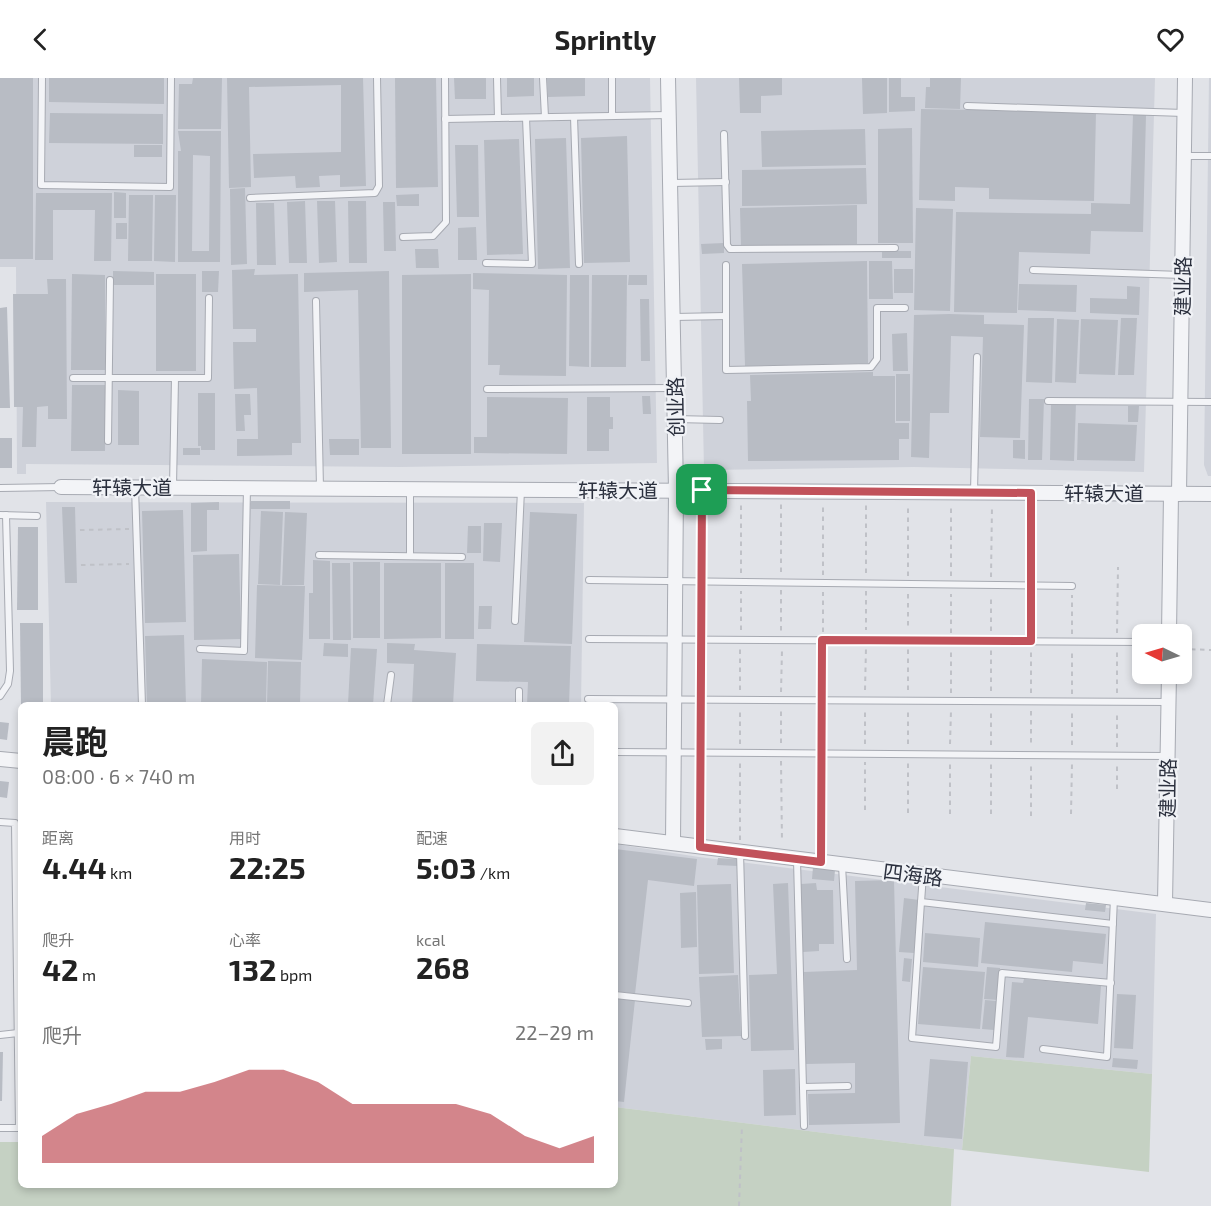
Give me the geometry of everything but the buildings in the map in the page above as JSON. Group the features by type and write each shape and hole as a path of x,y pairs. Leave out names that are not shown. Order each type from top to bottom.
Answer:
{"street":[{"name":"创业路","path":"668,78 676,490 673,843"},
{"name":"建业路","path":"1169,624 1180,402 1185,78"},
{"name":"轩辕大道","path":"61,487 1211,494"},
{"name":"建业路","path":"1165,903 1169,684"},
{"path":"0,759 18,761"},
{"name":"四海路","path":"618,836 1211,910"}],"lane":[{"path":"42,78 41,185 170,187 171,78"},
{"path":"250,198 375,194 379,186 377,78"},
{"path":"403,237 433,236 446,222 445,78"},
{"path":"497,78 498,118"},
{"path":"543,78 545,117"},
{"path":"612,78 612,116"},
{"path":"967,106 1184,113"},
{"path":"445,119 669,115"},
{"path":"574,117 579,264"},
{"path":"486,263 532,264 526,118"},
{"path":"724,134 727,245 730,249 895,248"},
{"path":"1184,156 1211,156"},
{"path":"670,183 726,182"},
{"path":"726,265 726,369 871,367 877,359 877,308 905,308"},
{"path":"1033,270 1182,275"},
{"path":"108,441 110,280"},
{"path":"73,378 208,378 209,298"},
{"path":"316,301 320,488"},
{"path":"673,317 726,316"},
{"path":"974,493 977,357"},
{"path":"173,487 175,378"},
{"path":"487,389 674,388"},
{"path":"1048,401 1211,402"},
{"path":"675,419 720,420"},
{"path":"135,486 142,702"},
{"path":"0,488 61,487"},
{"path":"200,649 244,651 247,487"},
{"path":"410,488 410,556"},
{"path":"515,621 521,489"},
{"path":"0,696 8,684 10,671 3,515 37,516"},
{"path":"319,555 462,557"},
{"path":"589,580 1072,586"},
{"path":"589,639 1132,642"},
{"path":"387,702 391,675"},
{"path":"519,691 519,702"},
{"path":"588,699 1168,702"},
{"path":"618,752 1167,756"},
{"path":"0,822 15,823 18,1033 0,1035"},
{"path":"740,852 745,1036"},
{"path":"797,859 804,1126"},
{"path":"842,865 847,959"},
{"path":"923,875 912,1038 996,1047 1002,973 1110,983"},
{"path":"1043,1049 1107,1057 1114,897"},
{"path":"921,902 1113,924"},
{"path":"618,995 688,1003"},
{"path":"803,1087 848,1086"},
{"path":"0,1128 18,1128"}],"path":[{"path":"700,847 702,490"},
{"path":"740,852 741,491"},
{"path":"781,491 782,857"},
{"path":"821,862 823,491"},
{"path":"908,813 909,492"},
{"path":"950,814 951,492"},
{"path":"991,814 992,493"},
{"path":"1031,493 1031,816"},
{"path":"80,530 136,529"},
{"path":"81,565 137,563"},
{"path":"1117,789 1118,567"},
{"path":"1192,649 1211,650"},
{"path":"739,1206 742,1125"}],"shaded area":[{"path":"0,78 650,78 657,463 400,467 26,464 26,474 17,474 16,267 0,267"},
{"path":"696,78 1155,78 1144,472 914,467 704,470"},
{"path":"1209,78 1211,78 1211,476 1208,476 1204,465"},
{"path":"46,502 584,503 581,702 51,702"},
{"path":"618,844 699,857 1156,914 1152,1074 971,1056 962,1150 618,1107"}],"green space":[{"path":"971,1056 1152,1074 1149,1172 962,1150"},
{"path":"618,1107 954,1149 951,1206 0,1206 0,1142 18,1142 18,1188 618,1188"}],"route":[{"path":"702,490 1031,493 1031,641 822,640 821,862 700,847 702,490"}]}
